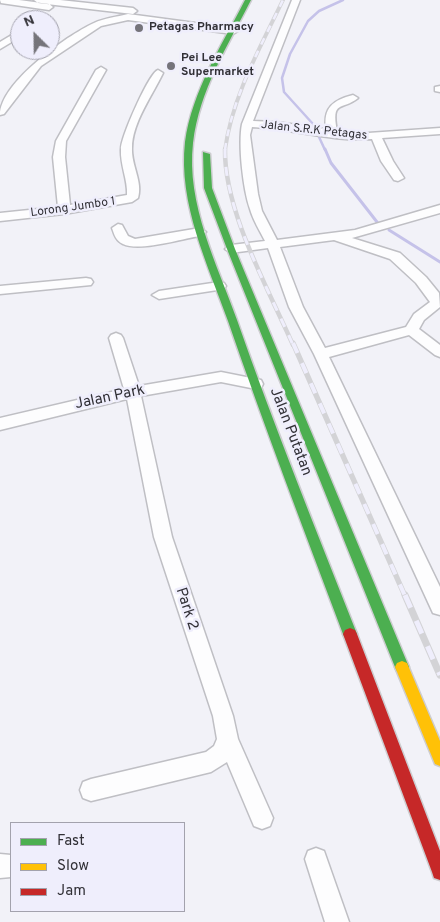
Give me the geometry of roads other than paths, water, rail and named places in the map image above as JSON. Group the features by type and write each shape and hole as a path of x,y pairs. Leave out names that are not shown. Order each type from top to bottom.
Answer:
{"highway":[{"name":"Jalan Putatan","path":"248,0 206,83 192,124 188,164 192,204 200,232 246,361 440,872"},
{"name":"Jalan Putatan","path":"206,146 208,188 231,249 440,759"}],"street":[{"path":"1,0 233,31"},
{"path":"38,0 205,19"},
{"path":"296,0 247,124 245,135 252,194 256,211 273,244 296,307 321,354 439,602"},
{"path":"0,9 20,2"},
{"path":"185,24 220,23 241,14"},
{"path":"0,112 3,102 38,64 98,24 128,17"},
{"path":"64,210 59,156 61,141 101,70"},
{"name":"Lorong Jumbo 1","path":"0,217 124,201 134,196 126,143 158,74"},
{"path":"332,133 329,115 331,111 338,103 353,98"},
{"name":"Jalan S.R.K Petagas","path":"247,124 276,125 354,137 376,137 440,131"},
{"path":"376,137 387,161 398,178"},
{"path":"231,249 336,237 372,230 440,209"},
{"path":"118,228 121,238 126,242 136,243 200,232"},
{"path":"321,354 411,330 419,317 437,303 434,296 395,256 336,237"},
{"path":"0,290 86,282"},
{"path":"159,295 219,286"},
{"path":"411,330 440,352"},
{"name":"Park 2","path":"116,338 133,392 163,536 188,616 223,716 228,740 262,818"},
{"name":"Jalan Park","path":"0,424 133,392 221,377 236,370 246,361"},
{"name":"Jalan Park","path":"221,377 256,384"},
{"path":"91,790 210,760 221,753 228,740"},
{"path":"316,859 337,922"}],"waterway":[{"path":"325,150 313,124 284,92 282,78 290,54 308,21 319,11 343,0"},
{"path":"325,149 331,163 377,222"},
{"path":"389,230 440,262"}],"railway":[{"path":"225,150 240,92 283,0"},
{"path":"225,150 227,173 239,223 293,345"},
{"path":"293,343 405,596"},
{"path":"405,595 440,675"}],"place":[{"name":"Petagas Pharmacy","path":"139,28"},
{"name":"Pei Lee Supermarket","path":"171,66"}]}
